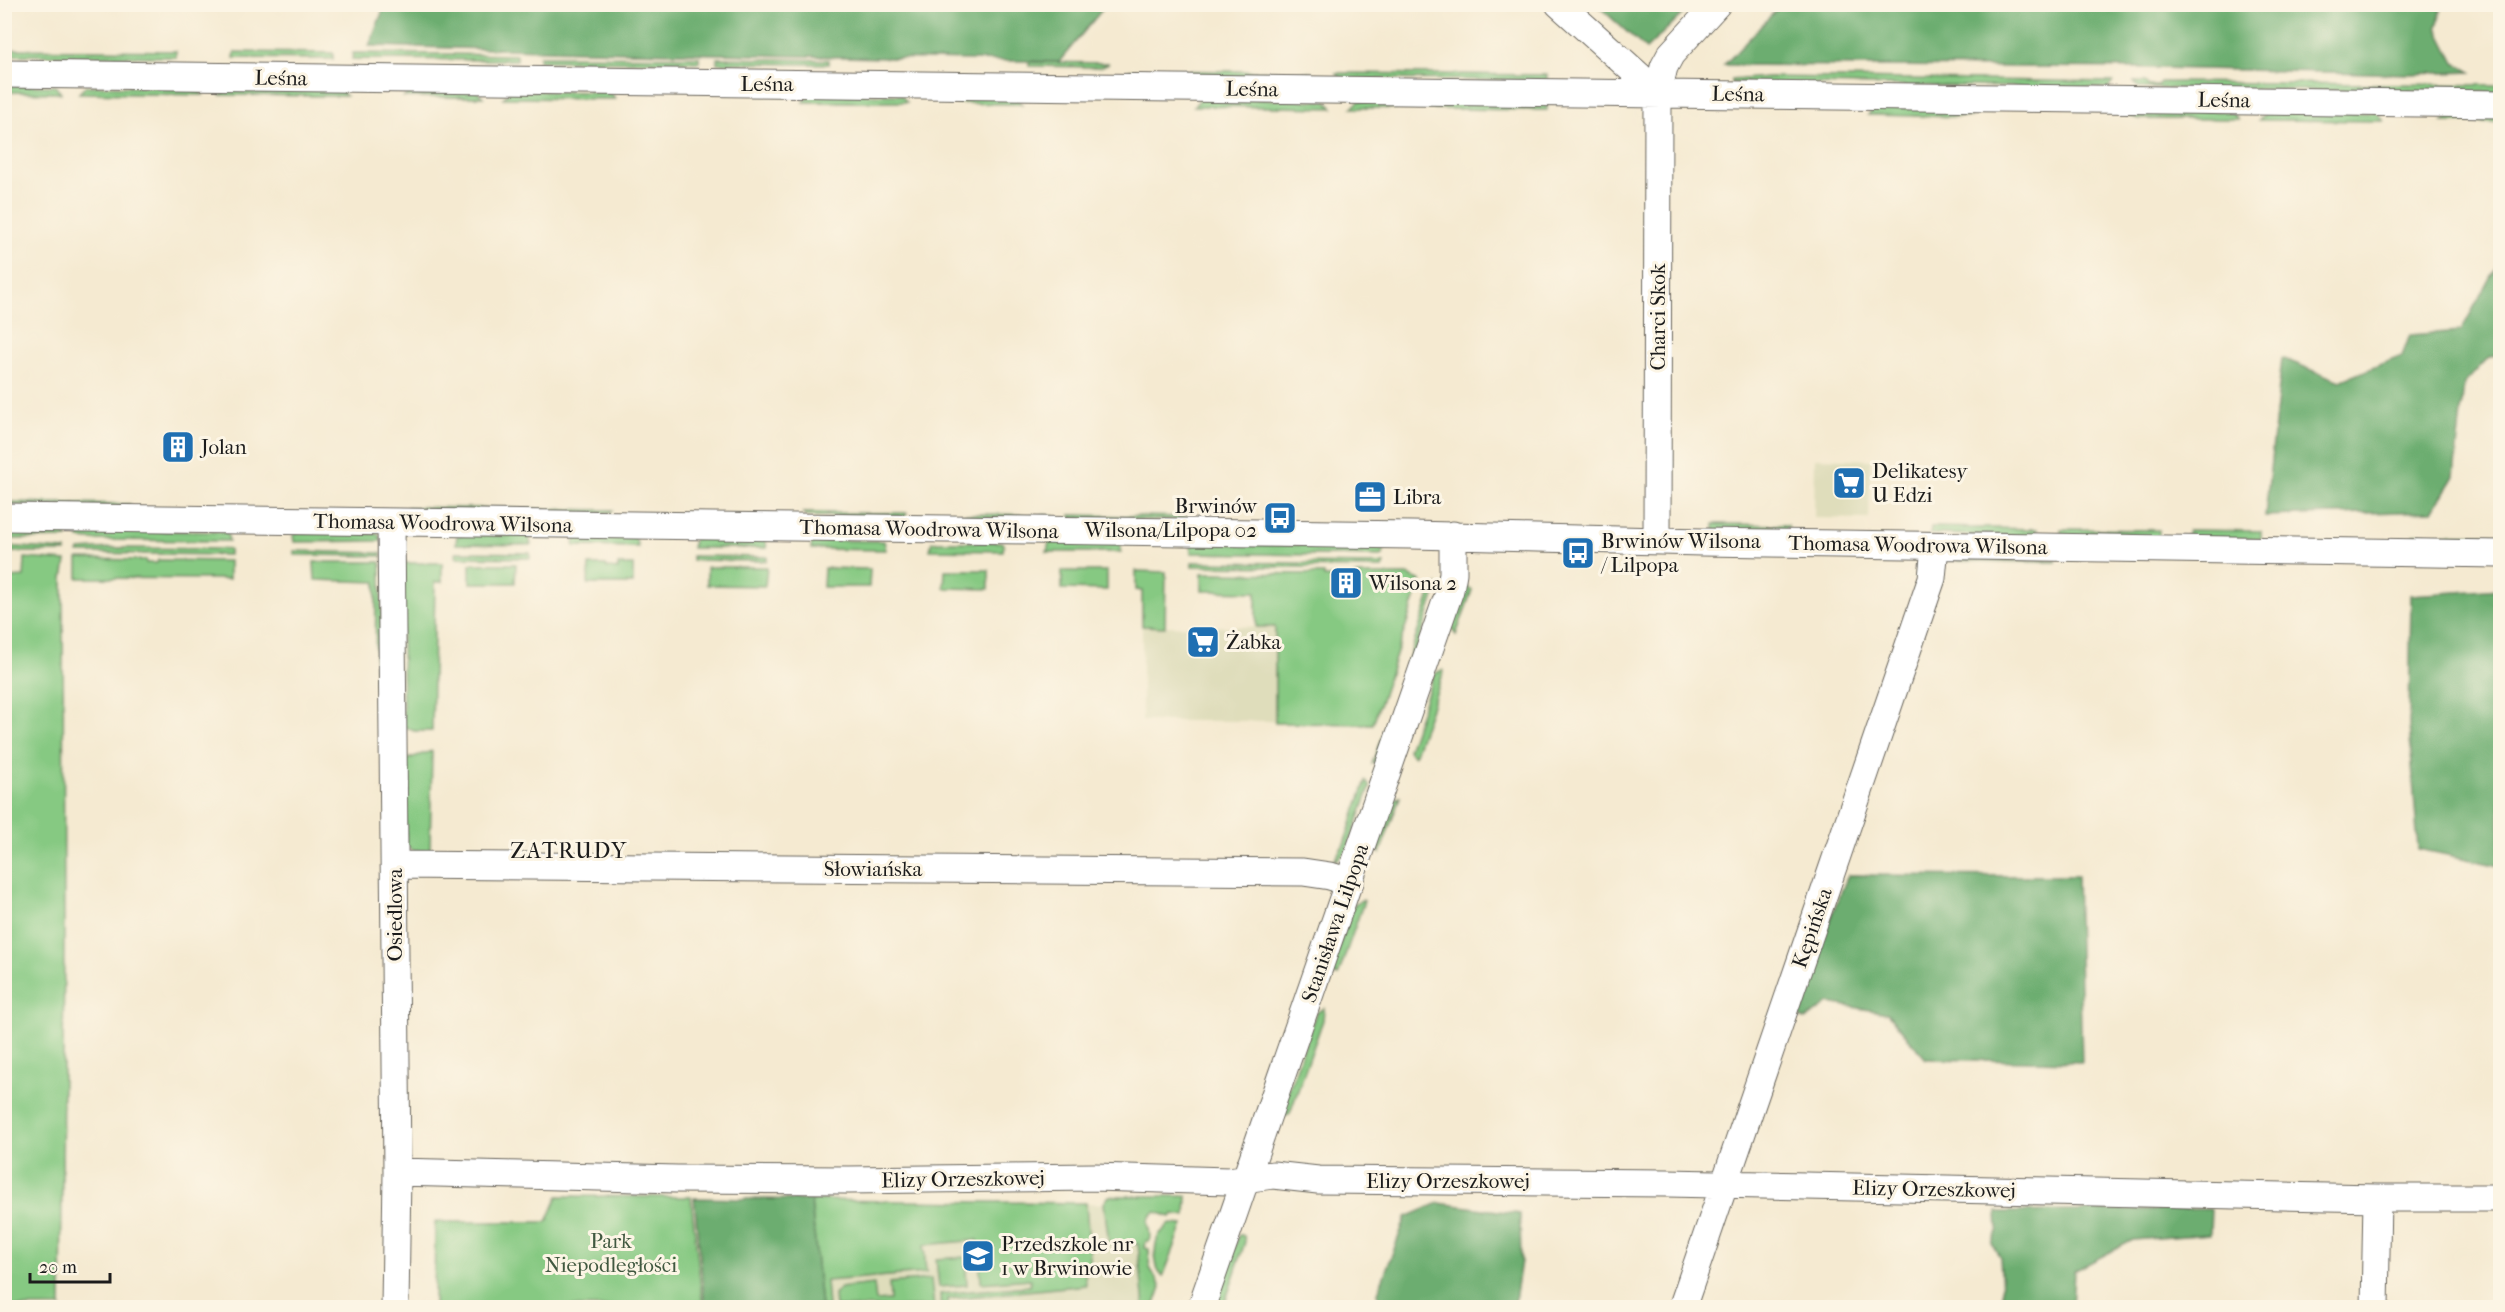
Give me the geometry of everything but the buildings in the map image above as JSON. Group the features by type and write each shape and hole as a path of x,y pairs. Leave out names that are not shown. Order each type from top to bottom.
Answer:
{"street":[{"path":"1559,4 1658,93"},
{"name":"Charci Skok","path":"1657,541 1658,93 1664,67 1671,54 1717,4"},
{"name":"Leśna","path":"4,74 2500,104"},
{"name":"Thomasa Woodrowa Wilsona","path":"4,517 1453,536 2500,554"},
{"name":"Osiedlowa","path":"392,522 397,1172 395,1308"},
{"name":"Stanisława Lilpopa","path":"1201,1308 1450,590 1453,573 1453,536"},
{"name":"Kępińska","path":"1682,1308 1932,578 1935,546"},
{"name":"Słowiańska","path":"395,865 1303,872 1350,882"},
{"name":"Elizy Orzeszkowej","path":"397,1172 688,1179 849,1180 1094,1177 1246,1179 1273,1175 1318,1180 1725,1184 2376,1198 2500,1198"},
{"path":"2375,1308 2376,1198"}],"shaded area":[{"path":"1815,458 1870,460 1869,519 1814,518"},
{"path":"1142,626 1275,627 1275,721 1142,721"},
{"name":"Przedszkole nr 1 w Brwinowie","path":"811,1200 1134,1204 1144,1307 821,1307"}],"green space":[{"path":"385,4 1106,5 1059,62 369,46"},
{"path":"2443,4 2437,27 2455,63 2471,72 2409,74 2159,68 1724,65 1781,5"},
{"path":"1597,5 1692,5 1646,49"},
{"path":"5,49 176,51 176,57 5,55"},
{"path":"235,52 333,53 333,59 234,58"},
{"path":"353,53 517,55 517,60 352,59"},
{"path":"539,56 699,57 699,62 539,61"},
{"path":"717,58 829,60 829,64 717,63"},
{"path":"1029,62 1109,63 1100,67 1029,66"},
{"path":"1130,70 1311,72 1306,78 1135,76"},
{"path":"1336,73 1547,75 1547,80 1342,79"},
{"path":"1768,77 2113,82 2108,88 1731,83 1731,80"},
{"path":"2134,82 2145,82 2149,86 2158,86 2161,82 2500,85 2500,92 2139,88"},
{"path":"5,86 55,86 61,93 5,92"},
{"path":"86,86 197,88 203,95 79,93"},
{"path":"228,88 341,90 346,96 221,95"},
{"path":"411,90 477,91 483,97 404,97"},
{"path":"510,91 610,92 616,99 503,98"},
{"path":"810,94 901,95 907,102 803,102"},
{"path":"952,96 1015,97 1022,104 946,103"},
{"path":"1201,98 1326,101 1333,108 1194,106"},
{"path":"1359,101 1547,104 1547,110 1352,108"},
{"path":"1875,108 1963,109 1970,117 1868,115"},
{"path":"2134,111 2231,111 2238,119 2139,119 2128,116"},
{"path":"2267,111 2377,113 2384,121 2259,120"},
{"path":"2451,114 2500,115 2500,122 2443,122"},
{"path":"2500,259 2500,356 2489,357 2464,384 2454,476 2433,511 2265,516 2282,358 2340,381 2402,356 2410,335 2461,331"},
{"path":"5,502 130,504 128,507 5,505"},
{"path":"407,507 613,510 611,513 408,511"},
{"path":"803,513 907,513 905,517 806,516"},
{"path":"961,514 1053,515 1051,518 963,518"},
{"path":"1070,515 1190,517 1187,520 1072,519"},
{"path":"1714,524 1788,525 1788,531 1714,530"},
{"path":"1931,527 2037,529 2036,536 1930,534"},
{"path":"5,529 65,530 67,538 5,539"},
{"path":"2061,529 2159,530 2159,537 2061,536"},
{"path":"81,530 227,532 229,541 91,540 79,539"},
{"path":"2188,530 2261,531 2261,539 2187,537"},
{"path":"296,533 378,534 382,541 294,542 293,535"},
{"path":"2414,534 2500,534 2500,541 2414,541"},
{"path":"457,535 529,536 531,545 456,544"},
{"path":"575,537 635,537 638,547 574,546"},
{"path":"694,538 765,539 767,548 692,548"},
{"path":"812,540 884,541 886,550 811,549"},
{"path":"932,542 1001,542 1004,545 1003,551 930,550"},
{"path":"1049,542 1119,543 1121,552 1047,552"},
{"path":"1194,544 1383,546 1383,556 1191,553 1191,546"},
{"path":"5,546 66,550 66,552 5,552"},
{"path":"229,549 229,555 78,553 79,550"},
{"path":"294,551 381,553 382,556 294,555"},
{"path":"456,552 530,553 530,558 456,557"},
{"path":"692,556 767,557 767,561 692,560"},
{"path":"4,558 9,558 9,578 24,577 25,558 66,561 63,579 64,948 61,1307 5,1307"},
{"path":"78,559 146,560 146,563 157,563 158,560 229,561 229,579 78,578"},
{"path":"1960,559 2056,560 2056,562 1956,561"},
{"path":"314,562 381,562 382,687 375,688 376,582 315,580"},
{"path":"1192,562 1384,564 1383,568 1192,566"},
{"path":"401,563 442,563 442,582 435,582 432,731 414,731 403,726"},
{"path":"470,564 516,564 515,583 470,583"},
{"path":"589,565 606,565 607,568 618,569 618,565 633,565 633,584 588,584"},
{"path":"707,567 767,567 765,586 707,585"},
{"path":"824,568 870,569 869,587 823,587"},
{"path":"945,570 989,570 989,589 944,588"},
{"path":"1062,571 1107,571 1107,590 1062,589"},
{"path":"1136,571 1166,572 1165,627 1142,626 1142,591 1136,590"},
{"path":"1202,573 1324,574 1324,577 1335,577 1335,591 1354,592 1354,575 1408,575 1421,581 1373,724 1275,723 1275,627 1256,627 1256,592 1202,591"},
{"path":"1438,584 1404,688 1398,691 1431,592"},
{"path":"1465,585 1472,590 1456,635 1450,627"},
{"path":"2500,589 2500,866 2418,849 2409,724 2411,595"},
{"path":"1444,671 1414,756 1408,750 1434,674"},
{"path":"1392,708 1395,714 1378,761 1372,764"},
{"path":"432,751 430,852 414,851 406,846 404,760"},
{"path":"1366,781 1370,787 1346,853 1333,862 1344,844"},
{"path":"1400,797 1380,853 1374,846 1390,800"},
{"path":"1848,875 2077,876 2082,1062 1926,1059 1887,1013 1829,1003 1805,1020 1793,1011"},
{"path":"1364,901 1338,976 1335,975 1331,969 1354,904"},
{"path":"1324,1008 1323,1020 1290,1113 1285,1116 1280,1115 1316,1013"},
{"name":"Park Niepodległości","path":"558,1196 691,1197 703,1307 434,1307 435,1222 547,1222"},
{"path":"1109,1196 1187,1196 1186,1216 1173,1214 1171,1217 1156,1212 1149,1218 1150,1237 1149,1241 1146,1241 1145,1248 1149,1249 1150,1268 1161,1287 1154,1307 1144,1307 1138,1244 1109,1244 1104,1203"},
{"path":"694,1198 811,1200 821,1307 705,1307"},
{"path":"811,1200 1086,1203 1091,1271 1085,1272 1086,1285 947,1299 948,1307 941,1307 940,1294 1030,1286 1030,1279 981,1283 978,1240 924,1245 926,1273 826,1281 828,1307 821,1307"},
{"path":"1439,1203 1520,1214 1521,1261 1514,1307 1379,1307 1378,1292 1406,1217"},
{"path":"2211,1209 2210,1234 2133,1240 2074,1271 2072,1307 2003,1307 2000,1257 1992,1244 1998,1230 1997,1212"},
{"path":"1169,1224 1183,1225 1163,1277 1156,1263 1156,1245 1159,1235"},
{"path":"1239,1234 1244,1236 1245,1242 1225,1303 1214,1308"},
{"path":"965,1257 967,1285 939,1287 936,1259"},
{"path":"931,1279 934,1307 835,1307 834,1295 840,1288 874,1284 876,1301 890,1300 889,1283"}],"place":[{"name":"Jolan","path":"178,447"},
{"name":"Delikatesy U Edzi","path":"1849,483"},
{"name":"Libra","path":"1370,497"},
{"name":"Brwinów Wilsona/Lilpopa 02","path":"1280,518"},
{"name":"Brwinów Wilsona / Lilpopa","path":"1578,553"},
{"name":"Wilsona 2","path":"1346,583"},
{"name":"Żabka","path":"1203,642"},
{"name":"Przedszkole nr 1 w Brwinowie","path":"978,1256"}],"district":[{"name":"ZATRUDY","path":"569,850"}]}
